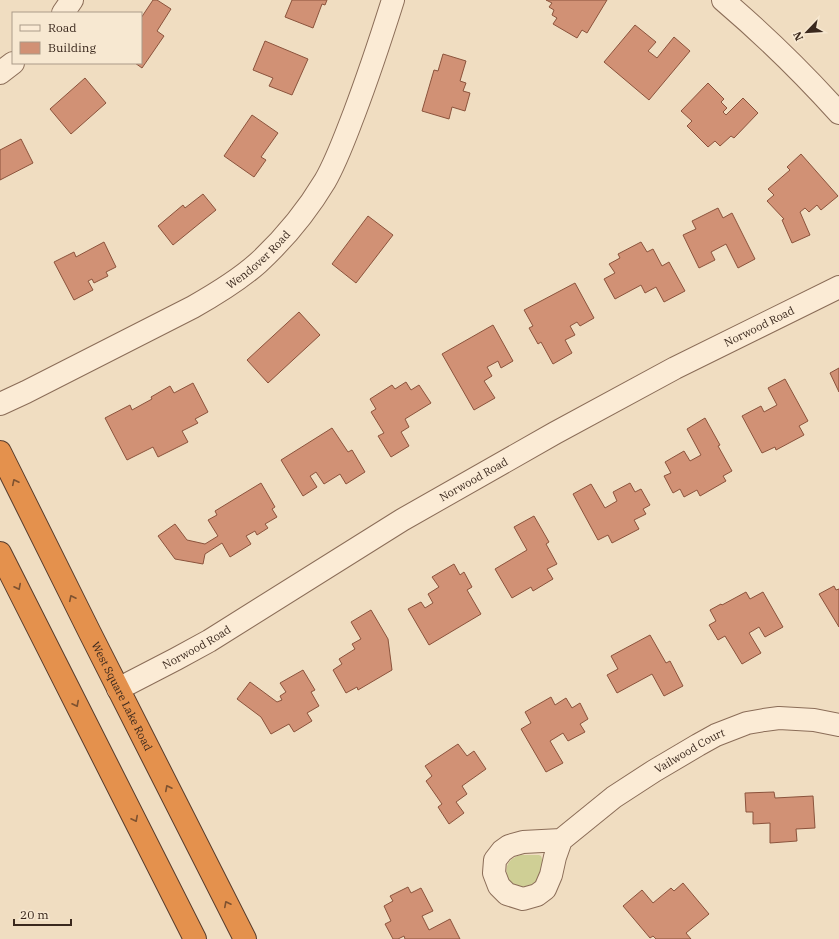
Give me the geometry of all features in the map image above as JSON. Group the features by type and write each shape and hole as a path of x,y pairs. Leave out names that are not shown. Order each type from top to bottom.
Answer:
{"highway":[{"name":"West Square Lake Road","path":"0,452 244,939"},
{"path":"0,552 195,939"}],"street":[{"path":"64,12 72,0"},
{"name":"Wendover Road","path":"0,404 214,295 236,281 257,264 280,242 314,199 333,164 345,138 360,98 394,0"},
{"path":"723,0 781,53 839,113"},
{"path":"0,73 12,64"},
{"name":"Norwood Road","path":"118,689 209,641 402,520 536,443 675,368 839,287"},
{"name":"Vailwood Court","path":"561,840 614,797 633,784 698,745 732,728 747,723 779,718 814,720 839,725"}],"green space":[{"path":"521,855 539,855 542,858 542,864 540,876 537,881 527,887 520,888 510,881 507,876 506,869 508,863 513,858"}],"building":[{"path":"153,0 157,0 171,9 157,31 164,36 142,68 136,64 142,64 142,16"},
{"path":"292,0 327,0 325,5 322,4 313,28 285,17"},
{"path":"546,0 607,0 587,33 582,30 577,38 553,24 557,18 552,15 554,10 549,7 552,3"},
{"path":"635,25 656,42 648,51 657,58 674,37 690,51 649,100 604,62"},
{"path":"265,41 308,59 292,95 269,86 273,78 253,70"},
{"path":"443,54 466,61 460,81 466,83 463,91 470,93 465,111 452,107 449,119 422,111 434,70 438,71"},
{"path":"85,78 106,103 71,134 50,109"},
{"path":"708,83 724,99 721,102 727,108 723,112 726,115 743,98 758,113 734,138 731,136 720,146 715,141 708,147 687,126 692,121 681,111"},
{"path":"252,115 278,133 261,157 266,160 254,177 224,156"},
{"path":"21,139 33,163 0,180 0,150"},
{"path":"801,154 838,196 821,210 817,205 809,212 805,208 800,212 810,235 792,243 782,220 784,219 767,201 774,195 768,189 790,170 787,167"},
{"path":"203,194 216,210 173,245 158,226 183,205 185,208"},
{"path":"718,208 723,218 732,213 755,259 738,268 726,244 711,252 715,260 699,268 683,235 696,229 692,221"},
{"path":"368,216 393,235 356,283 332,264"},
{"path":"104,242 116,267 106,272 108,276 94,283 92,279 88,281 93,290 74,300 54,262 74,252 76,257"},
{"path":"641,242 647,252 653,249 662,266 669,262 685,291 664,302 656,287 645,293 641,285 615,299 604,279 615,273 609,264 620,258 618,254"},
{"path":"575,283 594,318 580,326 577,322 570,326 575,335 565,340 572,353 553,364 541,342 538,344 529,328 533,326 524,310"},
{"path":"299,312 320,335 268,383 247,360"},
{"path":"493,325 513,361 501,368 498,361 487,367 492,376 484,381 495,398 474,410 442,354"},
{"path":"839,368 839,392 830,373"},
{"path":"785,379 808,421 799,426 804,435 776,450 775,447 762,453 742,416 761,406 764,412 777,405 768,388"},
{"path":"406,382 411,390 419,385 431,403 405,419 409,427 401,432 409,446 391,457 378,436 384,433 371,412 376,409 370,399 392,385 395,389"},
{"path":"193,383 208,412 195,419 198,423 182,431 188,442 158,457 153,447 127,460 105,418 130,405 132,410 152,399 151,397 170,386 174,393"},
{"path":"705,418 732,471 723,476 726,481 700,496 697,490 684,497 680,489 673,493 664,476 671,473 665,462 684,451 690,461 701,455 687,429"},
{"path":"332,428 348,452 352,450 365,472 346,484 340,474 324,484 316,472 310,476 317,487 303,496 281,460"},
{"path":"261,483 275,507 272,509 277,517 265,524 268,528 257,535 255,531 246,536 251,544 230,557 222,543 205,554 203,564 175,559 158,536 175,524 187,540 205,544 218,536 208,520 217,515 215,511"},
{"path":"630,483 635,492 641,489 650,505 643,509 646,514 634,520 639,529 612,543 608,535 598,540 573,494 591,484 605,508 617,501 613,492"},
{"path":"534,516 549,542 546,544 557,564 547,569 553,579 533,591 531,587 512,598 495,569 527,550 514,527"},
{"path":"454,564 460,575 464,572 472,587 467,590 481,614 429,645 408,609 421,602 425,608 433,603 428,594 439,587 432,577"},
{"path":"834,586 836,590 839,589 839,627 819,594"},
{"path":"746,592 750,599 763,592 783,627 765,637 759,627 749,633 761,653 742,664 725,636 718,640 709,625 716,621 710,610"},
{"path":"371,610 388,639 392,670 358,690 357,687 346,693 333,670 342,664 339,659 355,649 352,644 361,639 351,622"},
{"path":"650,635 666,663 670,661 683,686 664,696 652,674 617,693 607,675 618,669 611,656"},
{"path":"303,670 315,690 311,692 319,706 307,713 312,721 294,732 289,724 271,734 261,717 237,699 250,682 277,702 282,700 280,696 286,692 280,683"},
{"path":"551,697 555,705 566,698 572,708 580,703 588,719 580,724 585,732 568,741 563,733 550,741 563,763 546,772 521,729 531,723 525,712"},
{"path":"458,744 467,756 474,751 486,769 462,786 467,794 456,802 464,813 449,824 438,807 442,804 426,781 432,776 425,766"},
{"path":"774,792 775,798 813,796 815,828 796,829 797,841 770,843 770,823 753,824 753,812 746,812 745,793"},
{"path":"683,883 709,914 686,933 691,939 656,939 653,936 650,938 623,906 642,890 653,903 671,888 674,891"},
{"path":"408,887 411,893 421,888 433,911 422,916 429,930 450,919 460,939 405,939 404,936 398,939 393,939 385,924 391,921 384,906 393,901 390,896"}]}
